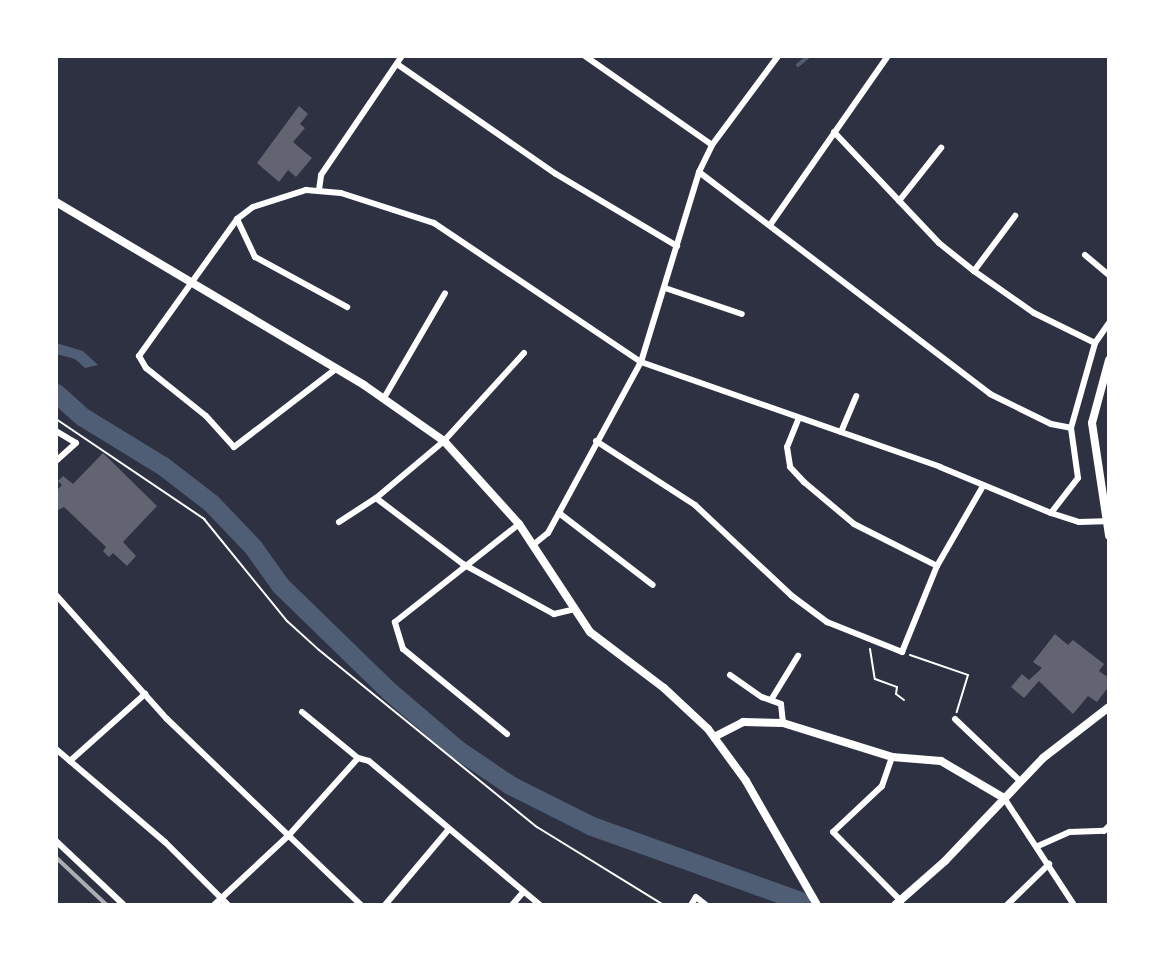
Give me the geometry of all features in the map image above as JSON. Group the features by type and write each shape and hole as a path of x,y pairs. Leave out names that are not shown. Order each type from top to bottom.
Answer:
{"street":[{"path":"319,190 321,175 402,56"},
{"path":"585,56 712,145"},
{"path":"533,545 548,533 641,362 699,172 712,145 778,56"},
{"path":"770,225 888,56"},
{"path":"397,64 556,174 677,246"},
{"path":"834,132 899,201 974,271 1034,313 1095,344"},
{"path":"899,201 942,148"},
{"path":"699,172 990,394 1051,424 1071,428"},
{"path":"337,368 234,447 205,416 139,361 141,352 237,219 266,202 319,190 341,193 434,223 641,362 798,420 841,432 1051,513 1079,522 1104,521"},
{"path":"56,202 337,368 444,441 519,524 572,610 596,638 689,709 714,737 746,781 817,905"},
{"path":"974,271 1015,216"},
{"path":"237,219 255,257 347,307"},
{"path":"1086,255 1109,275"},
{"path":"665,288 742,314"},
{"path":"384,398 445,293"},
{"path":"1051,513 1078,478 1071,428 1095,344 1109,323"},
{"path":"340,522 376,498 444,441 524,352"},
{"path":"1109,360 1092,423 1104,521 1109,536"},
{"path":"841,432 856,396"},
{"path":"798,420 787,447 790,467 804,482 854,524 937,566"},
{"path":"56,430 76,443 56,461"},
{"path":"596,442 695,505 792,596 827,622 902,652 937,566 983,486"},
{"path":"376,498 463,564 554,614 572,610"},
{"path":"559,513 653,585"},
{"path":"507,734 432,677 403,649 395,634 401,614 463,564 519,524"},
{"path":"56,595 145,694 361,905"},
{"path":"771,700 798,656"},
{"path":"730,675 781,704 783,723"},
{"path":"70,761 145,694"},
{"path":"892,757 882,786 833,832 898,903 1020,781 1109,707"},
{"path":"302,712 359,758 369,761 540,905"},
{"path":"955,719 1020,781"},
{"path":"714,737 743,722 783,723 892,757 941,761 1004,798 1038,846 1074,905"},
{"path":"56,749 165,842 228,905"},
{"path":"214,905 289,835 359,758"},
{"path":"385,905 449,829"},
{"path":"1038,846 1070,832 1107,830"},
{"path":"56,841 124,905"},
{"path":"1007,905 1049,864"},
{"path":"512,905 524,891"},
{"path":"691,905 696,897 706,905"}],"path":[{"path":"56,419 204,519 303,636 537,827 664,905"},
{"path":"869,641 875,679 897,687 896,694 904,700"},
{"path":"902,652 968,675 955,719"}],"water":[{"path":"56,343 83,351 98,365 85,368 75,359 56,354"}],"building":[{"path":"299,106 308,114 300,124 305,128 293,142 312,158 296,177 288,170 279,182 257,163"},
{"path":"103,453 157,506 123,542 136,556 127,566 113,553 109,557 103,551 106,547 64,507 56,511 56,491 62,485 58,481 63,476 73,484"},
{"path":"1055,634 1068,645 1073,640 1104,664 1099,671 1109,678 1109,686 1097,702 1088,696 1073,714 1039,681 1024,698 1011,687 1022,674 1029,680 1042,668 1033,662"}],"waterway":[{"path":"798,65 809,56"},
{"path":"56,393 83,417 163,466 211,503 253,547 280,585 389,691 457,749 510,785 592,826 800,901"}],"railway":[{"path":"56,857 107,905"}]}
